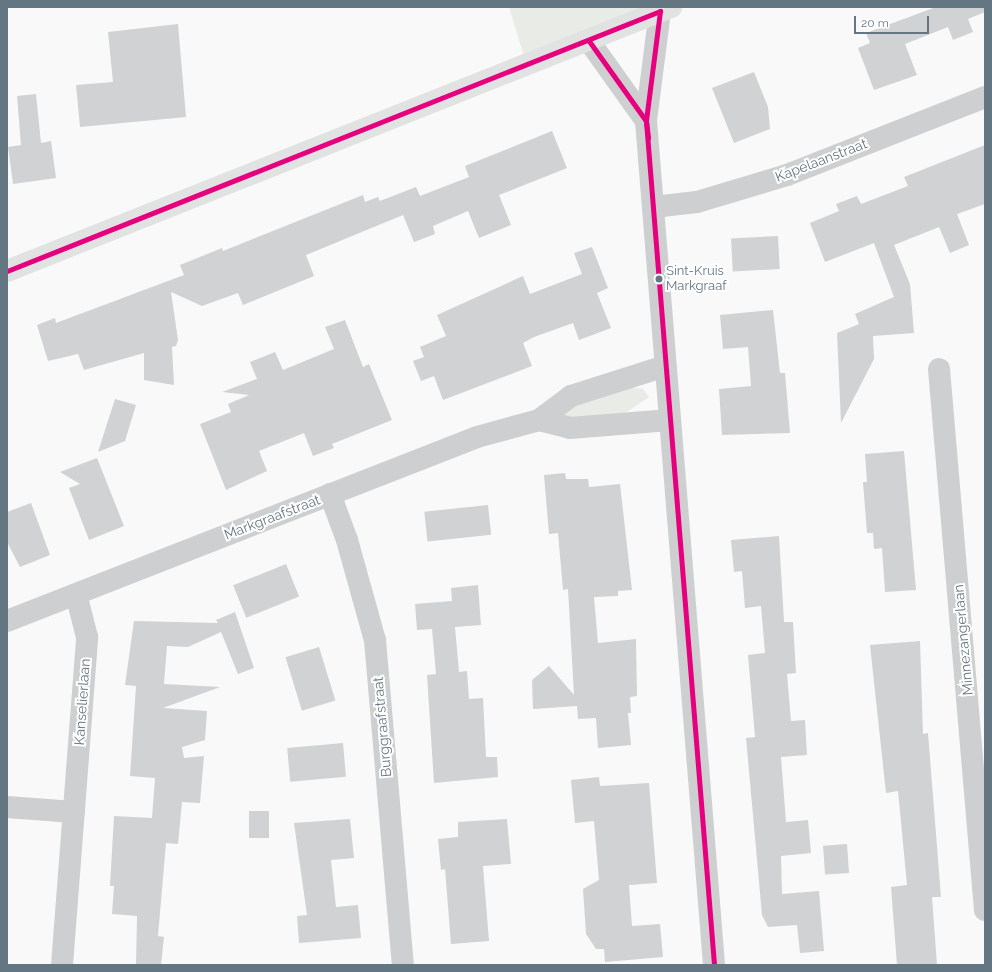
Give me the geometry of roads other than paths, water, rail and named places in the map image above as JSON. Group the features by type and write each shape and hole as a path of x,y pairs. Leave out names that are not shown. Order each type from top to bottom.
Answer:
{"street":[{"path":"7,271 589,41 665,9"},
{"path":"665,9 646,121 714,965"},
{"path":"589,41 646,121"},
{"name":"Kapelaanstraat","path":"652,207 697,202 787,175 985,97"},
{"name":"Markgraafstraat","path":"7,621 476,438 539,420 571,396 665,366"},
{"name":"Minnezangerlaan","path":"939,369 979,754 985,910"},
{"path":"539,420 570,428 670,420"},
{"name":"Burggraafstraat","path":"330,494 347,540 375,640 403,965"},
{"name":"Kanselierlaan","path":"62,965 86,637 76,594"},
{"path":"7,807 74,812"}],"place":[{"name":"Sint-Kruis Markgraaf","path":"659,279"}]}
